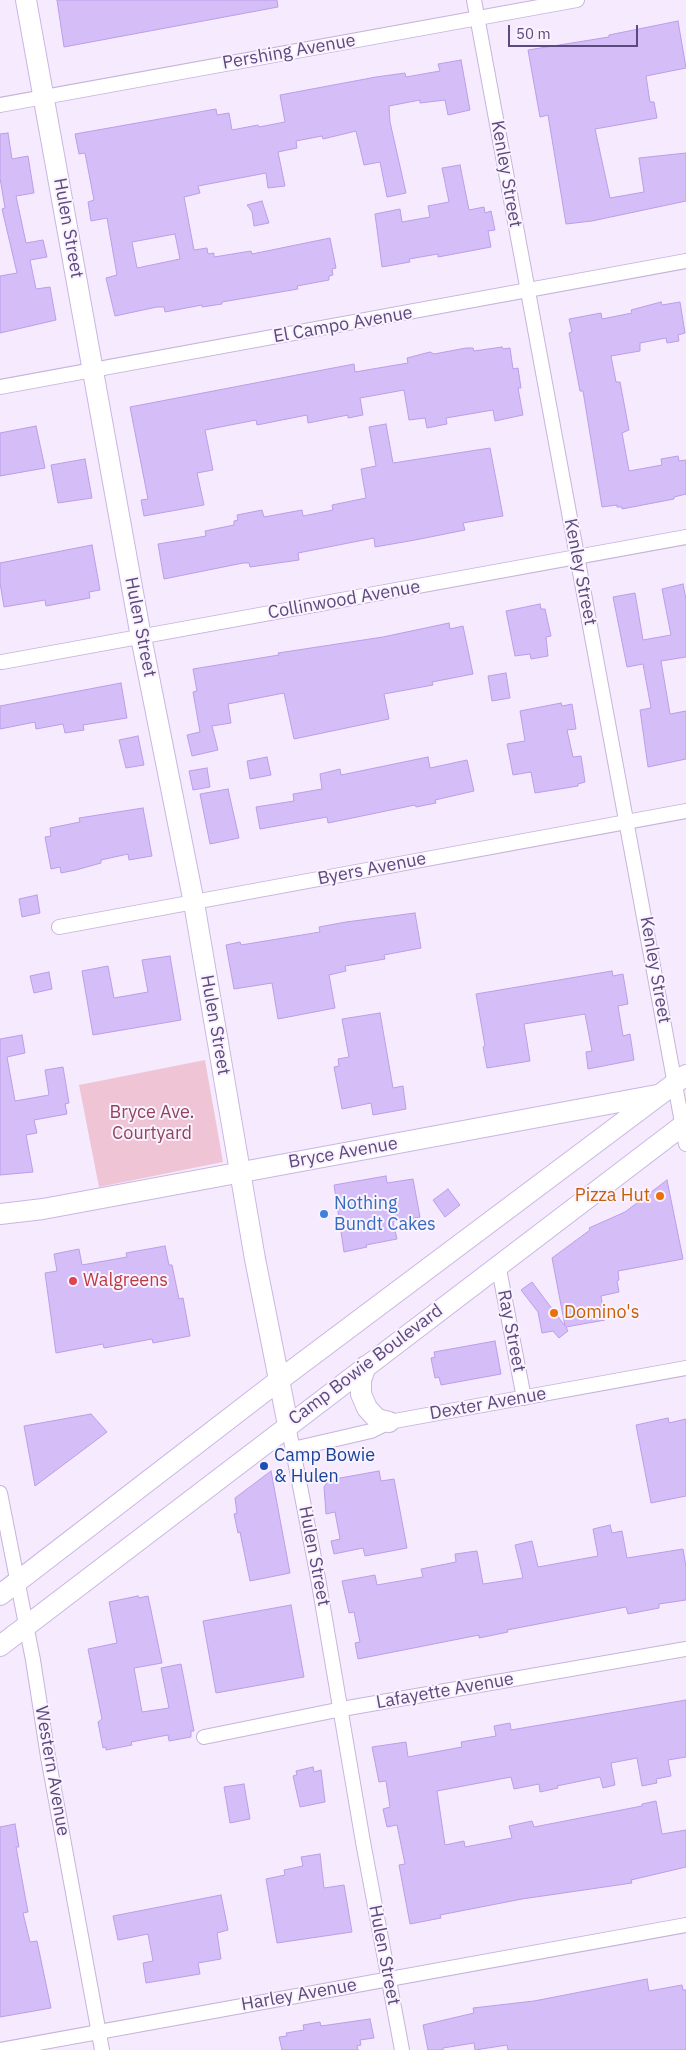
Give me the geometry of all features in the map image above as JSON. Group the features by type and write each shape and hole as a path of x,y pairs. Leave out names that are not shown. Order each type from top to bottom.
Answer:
{"main road":[{"name":"Hulen Street","path":"26,0 141,637 194,903 239,1172 288,1425"},
{"name":"Bryce Avenue","path":"0,1214 44,1209 677,1087"},
{"path":"0,1595 278,1381 677,1087"},
{"name":"Camp Bowie Boulevard","path":"0,1646 498,1264 685,1131"},
{"path":"366,1366 361,1386 367,1408 377,1419 389,1422"}],"street":[{"name":"Kenley Street","path":"474,0 576,557 628,822 685,1131"},
{"name":"Pershing Avenue","path":"0,105 577,0"},
{"name":"El Campo Avenue","path":"0,387 686,262"},
{"name":"Collinwood Avenue","path":"2,662 686,537"},
{"name":"Byers Avenue","path":"59,927 686,811"},
{"name":"Ray Street","path":"498,1264 524,1398"},
{"name":"Dexter Avenue","path":"293,1449 371,1431 389,1422 686,1368"},
{"name":"Hulen Street","path":"288,1425 342,1709 363,1842 402,2050"},
{"name":"Western Avenue","path":"0,1493 16,1583 26,1626 102,2050"},
{"name":"Lafayette Avenue","path":"204,1737 342,1709 686,1649"},
{"name":"Harley Avenue","path":"0,2050 686,1925"}],"green space":[{"name":"Bryce Ave. Courtyard","path":"205,1060 223,1162 99,1187 79,1085"}],"building":[{"path":"57,0 277,0 278,7 64,47"},
{"path":"678,21 686,68 646,76 650,102 654,102 657,118 595,129 610,198 644,192 639,158 686,153 686,201 592,221 566,224 548,115 540,117 528,50 609,37 609,35"},
{"path":"461,60 470,110 448,115 445,100 420,103 420,100 389,106 390,122 406,193 387,197 380,162 364,165 356,131 323,139 322,136 296,141 297,148 278,152 285,186 268,188 266,173 198,186 200,193 184,197 194,250 207,248 208,254 214,253 214,257 251,251 252,254 330,238 336,268 332,269 333,275 329,276 329,280 297,286 298,289 222,302 222,304 202,307 202,305 165,312 164,307 157,307 115,316 106,278 117,275 107,218 91,221 88,202 94,200 85,153 79,154 75,134 216,109 217,115 229,113 232,130 285,122 280,95 376,77 405,73 406,77 440,71 438,64","holes":["175,234 180,259 137,268 132,242"]},
{"path":"8,133 12,159 28,156 34,193 16,196 26,243 43,240 47,257 30,260 36,289 50,287 56,320 0,333 0,276 17,273 2,209 5,208 0,178 0,134"},
{"path":"460,165 469,210 484,207 485,213 491,211 495,230 488,231 491,247 438,257 438,254 409,259 410,262 382,267 375,214 400,209 402,222 430,217 428,206 449,202 442,168"},
{"path":"262,201 269,223 254,226 252,212 247,205"},
{"path":"661,302 662,305 680,302 685,333 678,335 679,341 667,343 666,338 640,343 640,351 611,356 616,382 620,382 629,430 622,433 629,471 662,465 661,459 678,456 679,461 686,460 686,494 674,497 674,499 622,509 622,507 617,507 617,505 602,507 583,391 580,391 569,333 572,332 569,319 601,313 602,319 632,313 631,310"},
{"path":"502,347 503,349 510,348 513,369 518,368 521,388 518,388 523,415 495,421 493,410 446,418 447,424 427,428 425,418 409,420 404,390 360,398 363,415 348,418 348,415 308,423 307,415 257,425 256,420 205,430 213,470 197,473 204,505 144,516 141,500 148,499 130,407 354,364 355,372 408,363 407,358 430,352 434,354 466,348 473,348 474,351"},
{"path":"386,424 393,463 490,448 503,516 463,523 465,530 415,540 375,547 374,538 298,553 299,560 250,567 249,563 243,563 164,579 158,544 206,536 205,531 234,525 234,521 238,520 237,515 262,510 264,517 302,510 303,516 333,510 332,505 366,498 361,469 376,466 369,427"},
{"path":"36,426 45,468 0,476 0,433"},
{"path":"85,459 92,498 58,503 51,465"},
{"path":"92,545 100,590 89,592 90,598 46,606 45,600 4,607 0,583 0,563"},
{"path":"683,584 686,599 686,657 661,661 670,714 686,711 686,759 648,767 640,710 651,708 643,664 627,667 613,597 635,593 643,640 671,635 662,589"},
{"path":"540,604 541,609 545,609 551,636 546,637 548,656 531,659 530,654 515,656 506,611"},
{"path":"449,623 450,629 463,626 473,674 432,682 433,685 384,694 389,719 294,739 284,693 228,704 231,723 212,726 218,750 192,756 187,735 200,732 193,692 197,691 193,669 279,655 278,653 383,637"},
{"path":"506,673 510,698 492,701 488,676"},
{"path":"121,683 127,718 83,725 84,730 65,733 63,724 36,729 35,722 0,729 0,706"},
{"path":"561,703 562,706 572,704 576,729 567,730 573,757 581,756 585,782 578,784 578,786 535,793 531,772 513,775 507,744 525,741 520,711"},
{"path":"138,736 144,765 126,768 119,740"},
{"path":"267,757 271,775 250,779 247,761"},
{"path":"428,757 430,768 467,760 474,791 435,800 436,803 416,807 415,805 328,823 327,817 260,829 256,807 294,801 293,794 322,789 320,774 340,769 341,775"},
{"path":"207,768 210,787 193,790 189,771"},
{"path":"228,789 239,838 210,844 200,794"},
{"path":"143,808 152,856 129,860 128,854 101,860 101,863 61,873 60,867 51,869 45,837 51,836 50,828 80,822 79,818"},
{"path":"37,895 40,913 22,917 19,899"},
{"path":"415,913 421,948 384,955 385,959 345,966 346,971 329,975 335,1008 278,1019 272,983 234,989 226,945 240,942 241,945 320,932 319,927"},
{"path":"170,956 181,1020 93,1035 82,971 108,966 114,998 148,992 142,960"},
{"path":"612,971 613,976 623,974 628,1004 618,1006 623,1036 630,1034 634,1060 588,1069 586,1052 592,1051 585,1014 524,1024 530,1061 487,1068 476,994"},
{"path":"49,972 52,989 34,993 30,976"},
{"path":"380,1013 393,1088 403,1086 406,1109 373,1115 371,1103 342,1109 334,1067 339,1066 338,1059 349,1057 342,1019"},
{"path":"22,1035 25,1053 7,1057 15,1101 49,1095 45,1070 63,1067 69,1103 65,1104 67,1114 34,1120 37,1133 26,1135 33,1172 0,1175 0,1039"},
{"path":"386,1176 387,1183 413,1179 420,1217 393,1222 397,1239 366,1245 367,1247 344,1252 334,1185"},
{"path":"667,1180 683,1259 618,1271 619,1292 601,1296 605,1320 566,1327 568,1331 559,1338 553,1331 542,1333 538,1312 521,1290 532,1282 565,1326 552,1258 590,1230 589,1228 625,1212"},
{"path":"448,1189 460,1205 445,1217 433,1200"},
{"name":"Walgreens","path":"165,1246 169,1265 172,1265 179,1299 183,1298 190,1336 153,1343 152,1339 104,1348 103,1344 56,1353 45,1273 57,1271 54,1254 79,1249 82,1265 127,1257 126,1253"},
{"path":"495,1341 501,1374 441,1385 439,1377 435,1378 431,1358 435,1357 434,1352"},
{"path":"91,1414 107,1432 35,1486 24,1426"},
{"path":"668,1418 669,1423 686,1419 686,1496 651,1503 636,1425"},
{"path":"271,1471 290,1573 250,1581 240,1532 238,1533 234,1514 237,1513 235,1498"},
{"path":"379,1471 381,1481 394,1479 407,1548 365,1556 363,1548 334,1554 331,1541 340,1539 335,1512 326,1514 324,1487 329,1480"},
{"path":"610,1525 612,1533 622,1531 627,1558 683,1549 686,1567 686,1600 659,1604 659,1608 628,1614 626,1607 507,1630 508,1632 479,1638 479,1635 358,1659 355,1643 360,1642 354,1612 349,1613 342,1581 375,1575 377,1585 423,1577 421,1569 456,1562 455,1554 477,1551 483,1584 523,1578 515,1545 532,1541 538,1567 598,1556 593,1529"},
{"path":"138,1596 139,1598 148,1596 162,1663 134,1668 142,1712 169,1708 161,1668 181,1664 194,1731 191,1731 191,1737 169,1741 168,1735 131,1742 132,1745 106,1750 106,1747 103,1748 98,1722 102,1719 88,1649 117,1643 109,1602"},
{"path":"291,1605 304,1677 216,1693 203,1621"},
{"path":"686,1700 686,1757 668,1760 671,1776 656,1779 657,1783 642,1786 637,1758 611,1763 615,1785 603,1788 600,1777 557,1786 558,1788 540,1792 539,1784 514,1789 511,1777 437,1791 445,1845 464,1841 465,1847 512,1838 509,1826 532,1821 534,1827 642,1806 642,1804 656,1801 662,1834 686,1830 686,1867 631,1880 632,1883 522,1899 440,1915 441,1918 410,1924 399,1865 405,1864 397,1825 387,1827 383,1809 390,1807 386,1781 379,1782 372,1747 406,1742 408,1757 462,1747 461,1742 496,1736 494,1726 510,1723 511,1730"},
{"path":"313,1767 314,1772 321,1770 325,1802 300,1807 293,1776 297,1775 296,1771"},
{"path":"244,1784 250,1819 230,1823 224,1787"},
{"path":"15,1824 19,1847 16,1847 28,1912 23,1913 30,1942 37,1941 51,2008 0,2017 0,1827"},
{"path":"320,1854 324,1888 344,1885 352,1932 277,1943 266,1879 285,1875 284,1870 303,1866 301,1857"},
{"path":"221,1895 228,1930 217,1933 221,1959 198,1963 200,1974 146,1983 143,1963 153,1961 148,1934 118,1940 113,1916"},
{"path":"647,1979 649,1991 682,1985 683,1990 686,1990 686,2050 508,2050 507,2045 475,2050 474,2043 443,2048 443,2050 428,2050 423,2025 474,2013 473,2008 534,2001"},
{"path":"370,2019 374,2038 360,2040 361,2045 357,2046 358,2050 282,2050 279,2037 287,2036 286,2033 304,2030 303,2025 320,2022 321,2026"}],"place":[{"name":"Pizza Hut","path":"660,1196"},
{"name":"Nothing Bundt Cakes","path":"324,1214"},
{"name":"Walgreens","path":"73,1281"},
{"name":"Domino's","path":"554,1313"},
{"name":"Camp Bowie & Hulen","path":"264,1466"}]}
